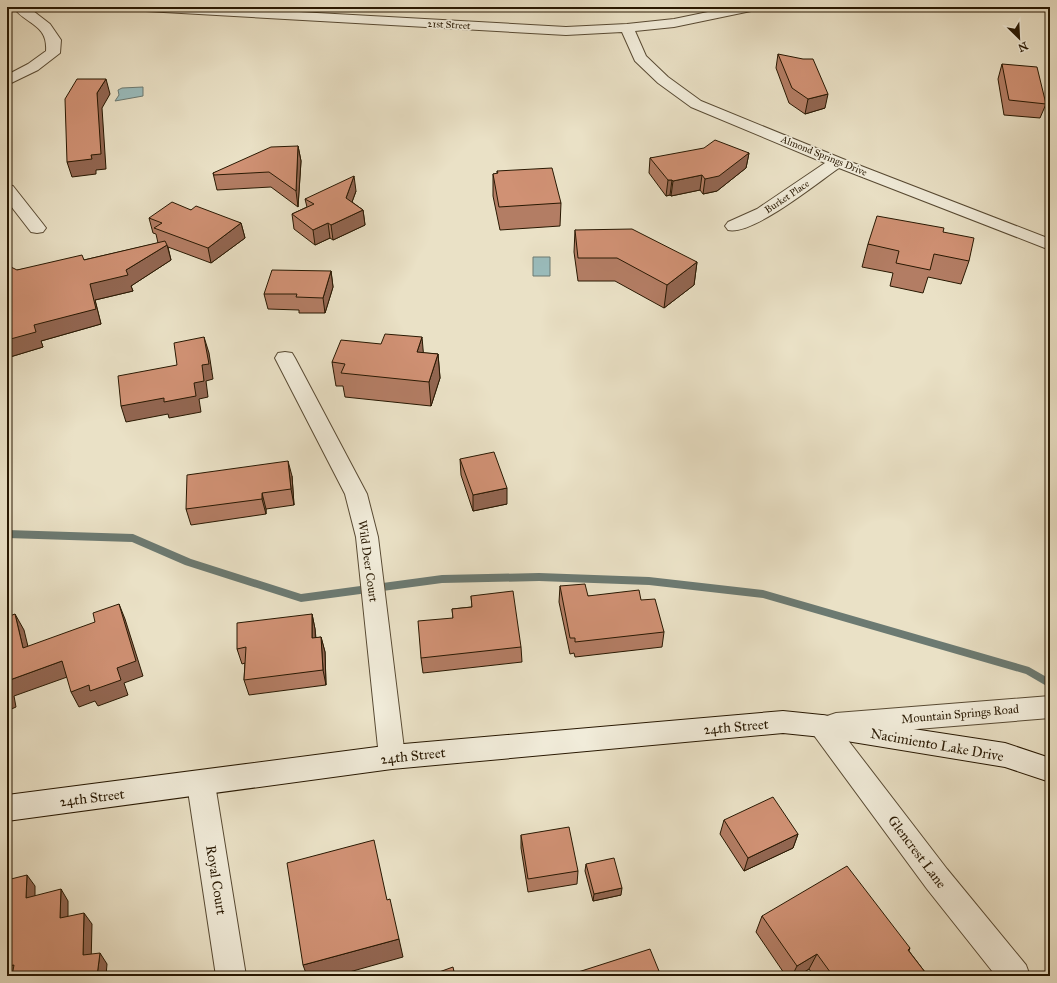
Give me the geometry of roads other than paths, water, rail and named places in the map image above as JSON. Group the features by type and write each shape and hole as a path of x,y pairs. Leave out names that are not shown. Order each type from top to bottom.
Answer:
{"street":[{"path":"7,81 33,67 53,52 54,40 45,27 20,7"},
{"name":"21st Street","path":"146,7 566,30 627,28 674,23 751,7"},
{"name":"Almond Springs Drive","path":"627,28 640,58 663,80 696,104 837,162 1050,245"},
{"name":"Burket Place","path":"734,226 763,213 837,162"},
{"path":"7,190 37,228"},
{"name":"Wild Deer Court","path":"285,358 356,494 367,537 392,758"},
{"name":"Mountain Springs Road","path":"822,726 1050,707"},
{"name":"24th Street","path":"7,808 392,758 783,722 822,726"},
{"name":"Nacimiento Lake Drive","path":"822,726 1005,755 1050,770"},
{"name":"Glencrest Lane","path":"822,726 937,879 1015,976"},
{"name":"Royal Court","path":"201,784 231,976"}],"water":[{"path":"143,87 143,96 115,101 119,95 118,90 122,88"},
{"path":"533,257 550,257 550,276 533,276"}],"waterway":[{"path":"7,534 133,538 188,562 301,598 442,579 539,577 649,581 763,594 1029,671 1050,684"}]}
